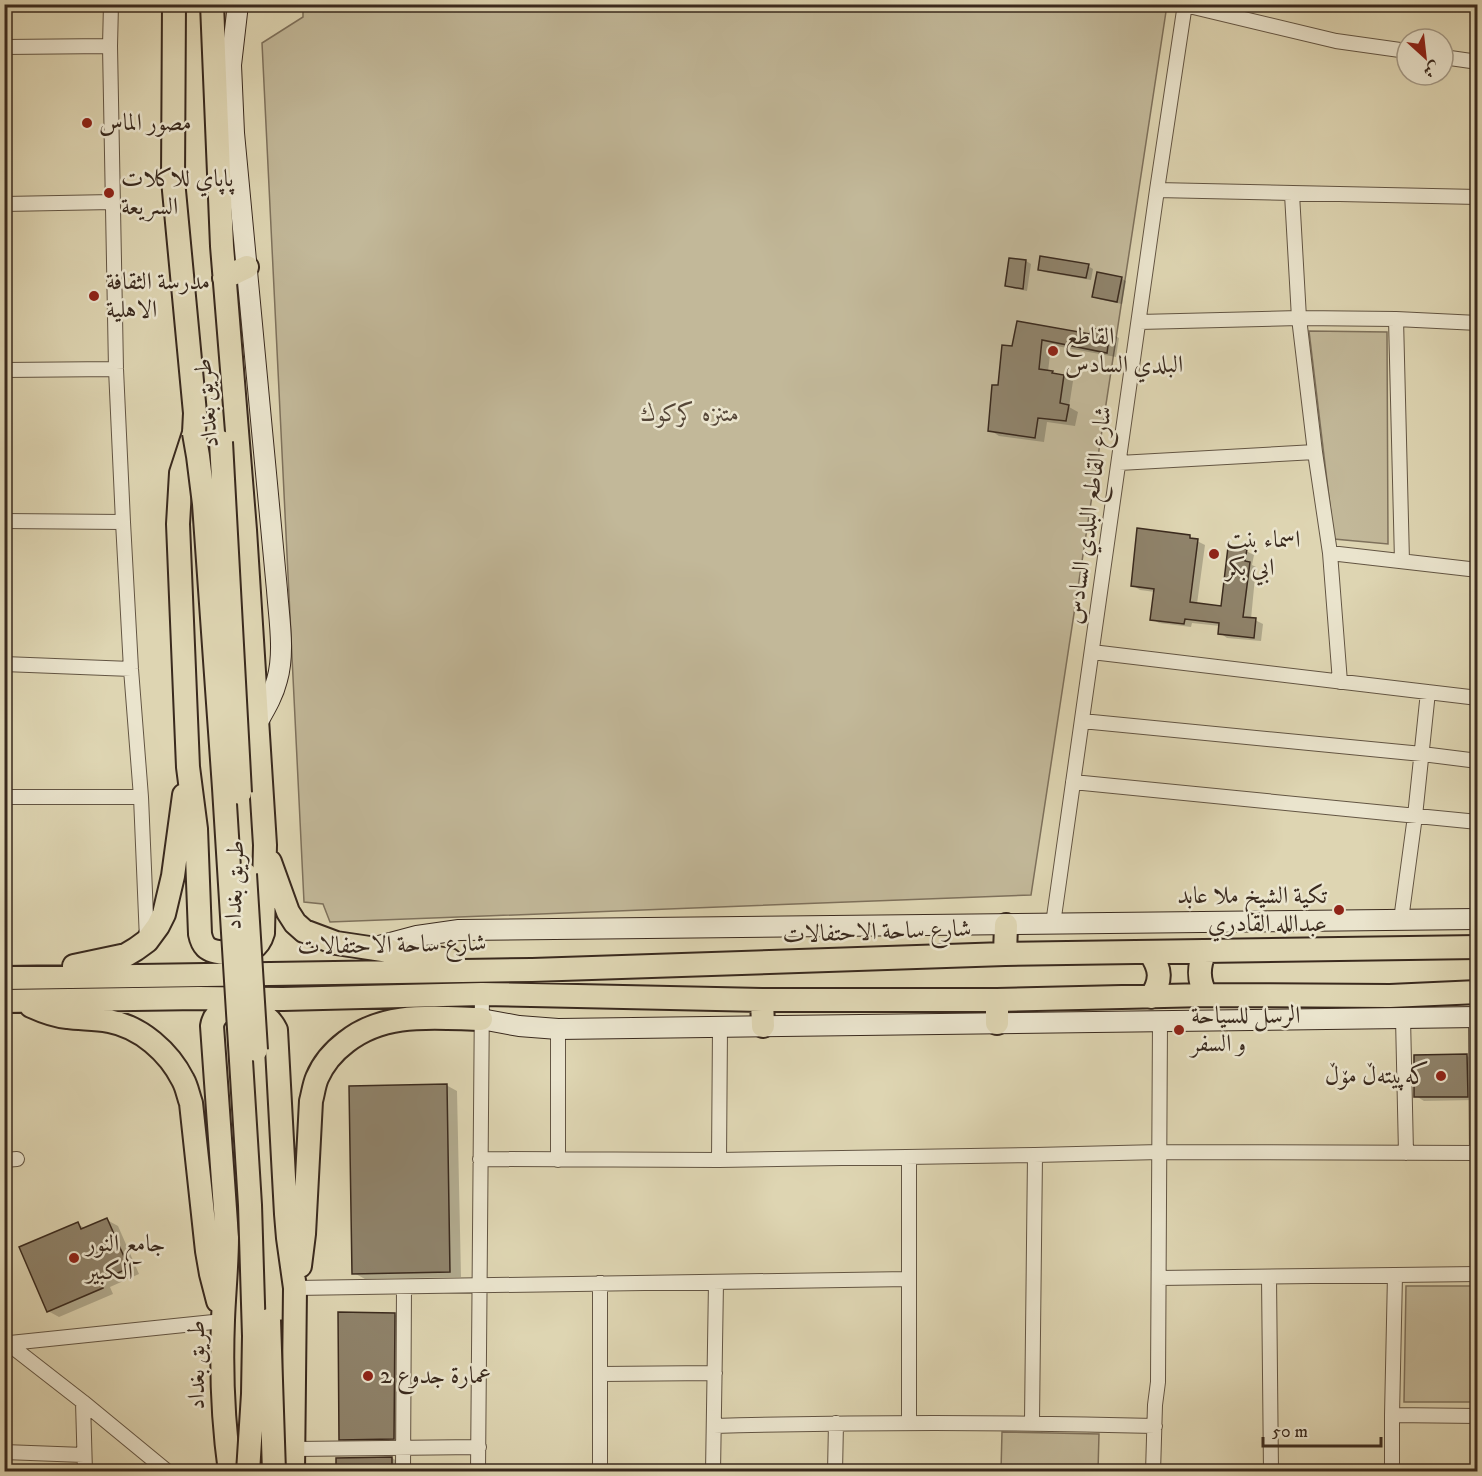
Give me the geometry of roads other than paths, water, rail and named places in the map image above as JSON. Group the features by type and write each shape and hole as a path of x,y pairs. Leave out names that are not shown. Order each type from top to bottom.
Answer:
{"main road":[{"name":"طريق بغداد","path":"174,4 173,180 195,413 194,433 182,473 178,524 188,767 196,829 200,934 206,947 218,953 248,951 261,939 265,845 245,530 224,278 212,4"},
{"path":"238,4 231,65 234,133 277,590 281,659 278,679 272,696 257,723"},
{"path":"224,278 247,267"},
{"path":"231,369 223,405 221,442 239,785 261,1132 274,1472"},
{"path":"194,433 205,516 247,1142 255,1336 248,1472"},
{"path":"12,977 126,955 147,941 158,927 168,899 188,767"},
{"path":"265,845 288,912 304,931 336,943 371,949 532,970"},
{"path":"371,949 417,936 459,930 1478,919"},
{"path":"1005,954 1006,925"},
{"name":"شارع ساحة الاحتفالات","path":"12,977 532,970 1005,954 1478,947"},
{"path":"1206,951 1200,962 1199,973 1206,995"},
{"path":"1150,953 1157,963 1159,975 1157,987 1150,997"},
{"path":"12,1001 283,999 482,994 762,1000 997,1000 1206,995 1390,996 1478,992"},
{"path":"762,1000 763,1026"},
{"path":"997,1000 997,1023"},
{"path":"12,1001 64,1017 109,1021 128,1027 160,1049 174,1065 184,1082 191,1103 207,1251 223,1321"},
{"name":"طريق بغداد","path":"230,1472 223,1403 223,1321 227,1237 212,1026 217,1015 228,1010 260,1014 267,1017 276,1030 287,1230 295,1288 293,1472"},
{"path":"295,1288 302,1259 311,1101 316,1079 325,1063 338,1048 375,1024 421,1017 481,1019 519,1026 558,1029 1477,1017"}],"street":[{"path":"111,4 116,369 131,669 141,797 147,941"},
{"path":"1185,5 1336,40 1395,49"},
{"name":"شارع القاطع البلدي السادس","path":"1053,924 1185,5"},
{"path":"4,47 110,46"},
{"path":"1455,59 1478,62"},
{"path":"1157,190 1478,197"},
{"path":"1292,194 1299,318 1330,553 1340,682"},
{"path":"4,204 113,202"},
{"path":"1139,322 1299,318 1478,323"},
{"path":"1396,319 1402,561"},
{"path":"4,370 116,369"},
{"path":"1119,463 1315,452"},
{"path":"4,521 123,522"},
{"path":"1330,553 1478,570"},
{"path":"1092,652 1478,698"},
{"path":"4,664 131,669"},
{"path":"1401,920 1428,693"},
{"path":"1082,721 1478,761"},
{"path":"1073,782 1478,822"},
{"path":"4,797 141,797"},
{"path":"478,1472 482,994"},
{"path":"480,1159 718,1160 1160,1152 1477,1153 1477,1017"},
{"path":"1403,1018 1406,1153"},
{"path":"1153,1472 1158,1382 1160,1021"},
{"path":"718,1160 720,1027"},
{"path":"558,1029 558,1160"},
{"path":"1032,1422 1035,1155"},
{"path":"909,1157 909,1423"},
{"path":"1159,1278 1478,1274"},
{"path":"1392,1472 1395,1275"},
{"path":"1269,1277 1271,1472"},
{"path":"295,1288 909,1279"},
{"path":"713,1472 716,1282"},
{"path":"600,1283 600,1472"},
{"path":"403,1472 404,1287"},
{"path":"7,1342 223,1321"},
{"path":"7,1342 168,1472"},
{"path":"601,1374 715,1373"},
{"path":"83,1402 85,1472"},
{"path":"1392,1415 1478,1416"},
{"path":"714,1426 1032,1422 1155,1426"},
{"path":"835,1472 836,1423"},
{"path":"294,1449 478,1447"},
{"path":"4,1452 84,1455"}],"place":[{"name":"مصور الماس","path":"87,123"},
{"name":"پاپاي للاكلات السريعة","path":"109,193"},
{"name":"مدرسة الثقافة الاهلية","path":"94,296"},
{"name":"القاطع البلدي السادس","path":"1053,351"},
{"name":"اسماء بنت ابي بكر","path":"1214,554"},
{"name":"تكية الشيخ ملا عابد عبدالله القادري","path":"1339,910"},
{"name":"الرسل للسياحة و السفر","path":"1179,1030"},
{"name":"کەپیتەڵ مۆڵ","path":"1441,1076"},
{"name":"جامع النور الكبير","path":"74,1258"},
{"name":"عمارة جدوع 2","path":"368,1376"}],"park label":[{"name":"متنزه كركوك","path":"690,414"}]}
